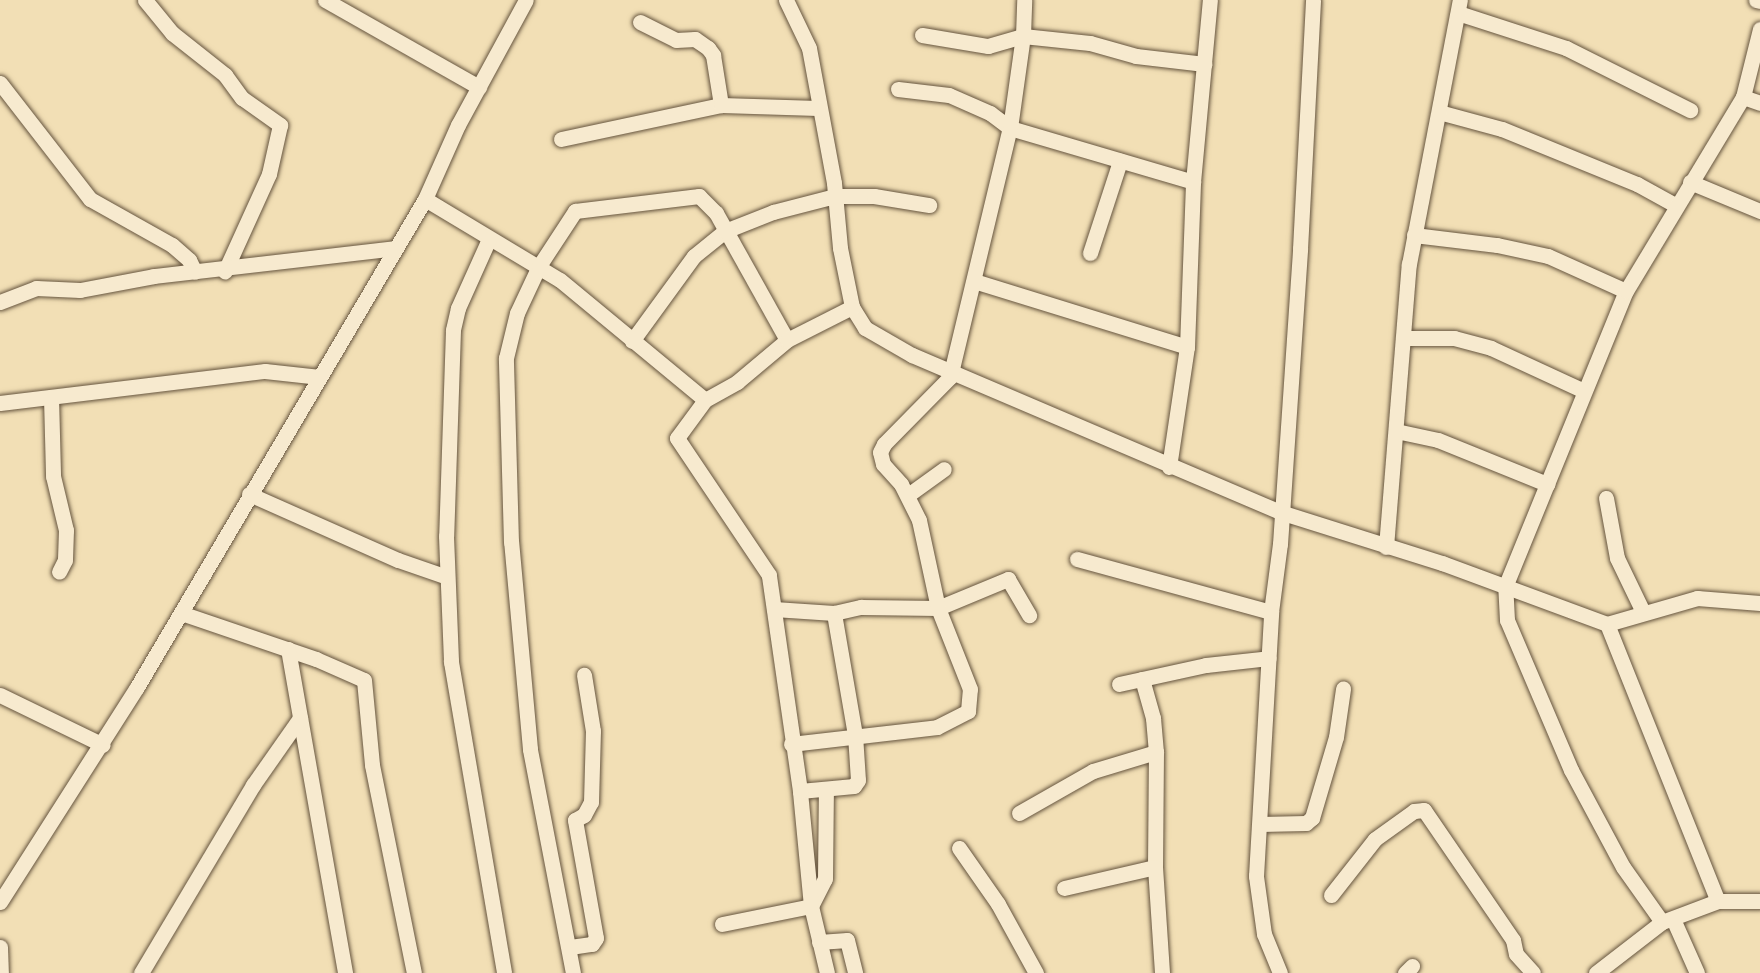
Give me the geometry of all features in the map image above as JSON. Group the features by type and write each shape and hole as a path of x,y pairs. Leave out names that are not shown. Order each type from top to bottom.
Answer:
{"street":[{"path":"146,0 172,33 225,75 242,98 280,125 268,174 225,271"},
{"path":"325,0 479,87"},
{"path":"0,902 103,745 425,199 479,87 526,0"},
{"path":"786,0 809,48 835,196 840,248 852,307 865,328 951,372 1120,442 1169,467 1280,512 1505,587 1607,624 1697,598 1760,603"},
{"path":"791,744 938,727 968,711 970,688 938,608 919,520 908,495 883,464 880,452 951,372 1010,128 1023,36 1024,0"},
{"path":"1169,467 1187,347 1193,182 1210,0"},
{"path":"1280,973 1260,917 1256,876 1271,612 1280,512 1313,0"},
{"path":"1386,547 1403,338 1414,236 1459,6 1555,44 1690,110"},
{"path":"640,22 676,40 695,39 708,48 713,55 722,105"},
{"path":"1697,973 1667,921 1623,867 1571,770 1507,620 1505,587 1626,291 1675,205 1743,97 1760,29"},
{"path":"922,35 988,46 1023,36 1090,43 1136,56 1205,64"},
{"path":"0,83 90,199 172,246 189,260 195,272"},
{"path":"898,89 949,95 990,113 1010,128 1193,182"},
{"path":"1743,97 1760,103"},
{"path":"561,138 722,105 818,108"},
{"path":"1439,112 1502,129 1637,184 1675,205"},
{"path":"1090,253 1120,161"},
{"path":"1690,182 1760,211"},
{"path":"573,973 570,947 530,749 507,471 506,358 517,313 539,266 580,207 699,196 716,213 787,340"},
{"path":"632,341 694,256 725,231 773,212 835,196 874,196 929,206"},
{"path":"425,199 489,239 539,266 705,400"},
{"path":"1414,236 1537,253 1626,291"},
{"path":"489,239 458,308 453,330 446,441 447,577 452,662 504,973"},
{"path":"0,302 36,288 81,290 195,272 225,271 395,248"},
{"path":"974,281 1187,347"},
{"path":"815,853 791,744 769,575 762,560 679,445 680,429 705,400 737,382 787,340 852,307"},
{"path":"1403,338 1454,338 1491,348 1584,391"},
{"path":"0,403 265,371 320,376"},
{"path":"51,397 53,476 66,530 65,560 59,572"},
{"path":"1396,431 1438,440 1547,484"},
{"path":"908,495 944,469"},
{"path":"249,494 398,560 447,577"},
{"path":"1606,498 1617,558 1643,612"},
{"path":"1077,560 1271,612"},
{"path":"774,609 834,613 861,606 938,608 1008,579 1029,615"},
{"path":"181,613 288,649 364,681 372,765 414,973"},
{"path":"800,791 854,786 858,780 855,735 834,613"},
{"path":"1607,624 1718,901"},
{"path":"288,649 345,973"},
{"path":"1119,684 1206,665 1269,658"},
{"path":"570,947 596,942 575,820 584,814 591,802 593,730 584,675"},
{"path":"1142,680 1153,718 1156,752 1155,867 1162,973"},
{"path":"1260,824 1306,823 1312,818 1336,737 1343,689"},
{"path":"0,694 103,745"},
{"path":"141,973 253,785 300,718"},
{"path":"1019,813 1093,771 1156,752"},
{"path":"826,789 815,853 811,906 827,973"},
{"path":"1331,895 1375,839 1414,811 1424,810 1513,940 1516,954 1533,973"},
{"path":"959,848 998,904 1036,973"},
{"path":"1064,888 1155,867"},
{"path":"1596,973 1667,921 1718,901 1760,901"},
{"path":"722,924 811,906"},
{"path":"819,942 847,940 855,973"},
{"path":"0,946 2,973"}]}
